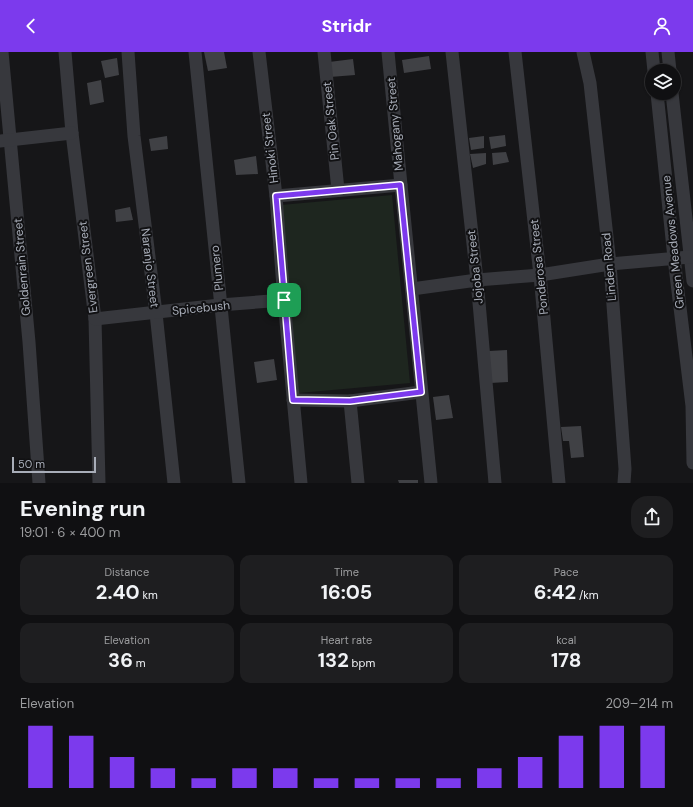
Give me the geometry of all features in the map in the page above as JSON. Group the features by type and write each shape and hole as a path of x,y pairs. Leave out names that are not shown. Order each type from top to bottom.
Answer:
{"street":[{"name":"Goldenrain Street","path":"2,52 5,140 29,342 39,483"},
{"name":"Evergreen Street","path":"65,52 72,133 95,320 99,483"},
{"name":"Naranjo Street","path":"128,52 134,136 156,313 174,483"},
{"name":"Plumero","path":"195,52 239,483"},
{"name":"Hinoki Street","path":"259,52 276,196 301,483"},
{"name":"Pin Oak Street","path":"324,52 338,190"},
{"name":"Mahogany Street","path":"388,52 400,185 431,483"},
{"name":"Jojoba Street","path":"452,52 477,280 496,483"},
{"name":"Ponderosa Street","path":"515,52 540,275 559,483"},
{"name":"Linden Road","path":"583,52 590,83 610,264 625,469 624,483"},
{"path":"652,52 653,64"},
{"path":"668,52 669,64"},
{"name":"Green Meadows Avenue","path":"658,100 674,258 693,406 693,463"},
{"name":"Green Meadows Avenue","path":"673,100 693,281"},
{"path":"5,140 72,133"},
{"path":"276,196 400,185"},
{"path":"412,289 477,280 540,275 610,264 690,257"},
{"name":"Spicebush","path":"95,320 284,300"},
{"path":"293,400 350,401 421,392"},
{"path":"350,401 358,483"}],"shaded area":[{"path":"392,195 410,383 299,393 281,205"}],"building":[{"path":"204,52 224,52 227,68 208,71"},
{"path":"429,56 431,69 404,73 402,60"},
{"path":"117,58 119,75 105,78 101,61"},
{"path":"353,59 355,75 330,77 329,62"},
{"path":"101,80 104,102 90,105 87,83"},
{"path":"505,135 506,146 491,149 489,137"},
{"path":"167,136 168,149 151,151 149,139"},
{"path":"484,136 484,148 471,150 469,138"},
{"path":"506,152 509,162 493,165 492,153"},
{"path":"486,153 486,164 473,168 470,154"},
{"path":"256,156 258,174 236,175 234,160"},
{"path":"130,207 133,220 116,222 115,210"},
{"path":"507,350 508,382 490,383 489,351"},
{"path":"274,359 277,380 257,383 254,362"},
{"path":"449,395 453,418 436,420 433,397"},
{"path":"581,426 584,457 571,458 569,441 563,441 561,427"},
{"path":"398,480 418,480 418,483 399,483"}],"route":[{"path":"400,185 412,289 421,392 350,401 293,400 284,300 276,196 400,185"}]}
